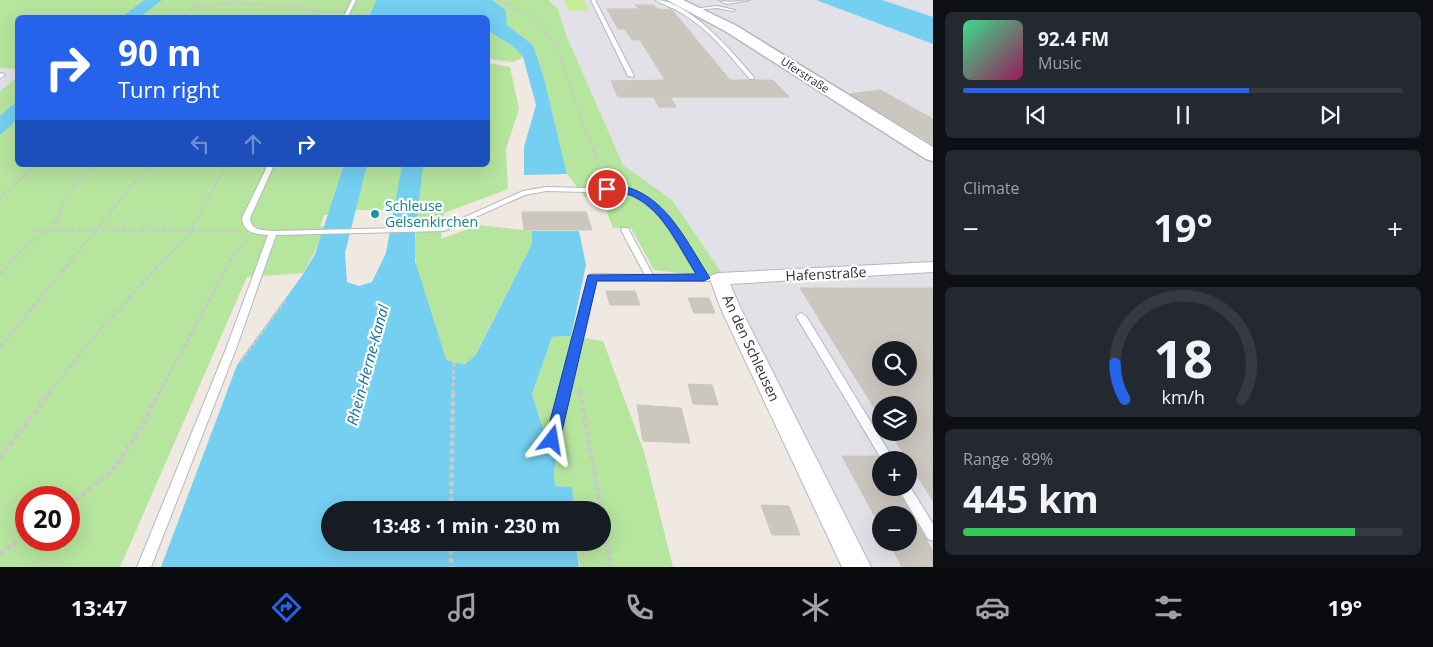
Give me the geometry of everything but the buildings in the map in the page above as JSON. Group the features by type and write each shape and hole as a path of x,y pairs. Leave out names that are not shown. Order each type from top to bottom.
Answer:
{"main road":[{"name":"Uferstraße","path":"673,0 695,9 759,46 933,155"}],"street":[{"name":"Hafenstraße","path":"712,278 889,271 933,267"},
{"name":"An den Schleusen","path":"712,278 731,309 857,567"}],"lane":[{"path":"346,15 354,0"},
{"path":"593,0 631,76"},
{"path":"657,0 678,10 708,30 752,78"},
{"path":"721,0 727,3 748,0"},
{"path":"695,9 718,7 733,10"},
{"path":"251,230 246,224 246,218 270,167"},
{"name":"An den Schleusen","path":"251,230 273,233 385,232 444,229 523,193 546,189 628,191 643,198 664,215 712,278"},
{"path":"625,230 650,278"},
{"path":"144,567 231,349 273,233"},
{"path":"552,440 592,277 712,278"},
{"path":"801,316 883,451"},
{"path":"909,496 933,535"}],"path":[{"path":"182,15 203,0"},
{"path":"291,6 303,0"},
{"path":"497,0 532,17 554,43 607,189"},
{"path":"507,0 510,5"},
{"path":"194,6 238,3 291,6 320,12 348,12"},
{"path":"0,198 33,167"},
{"path":"0,274 27,245 49,230 59,216 65,197 92,167"},
{"path":"0,347 147,167"},
{"path":"0,458 18,432 100,330 191,231 225,167"},
{"path":"121,231 129,220"},
{"path":"140,231 147,220"},
{"path":"161,231 168,221"},
{"path":"32,230 251,230"},
{"path":"80,496 113,470 143,425 179,353 238,249 251,230"},
{"path":"238,365 285,301"},
{"path":"452,501 454,363"},
{"path":"578,385 599,501"},
{"path":"0,554 15,543"},
{"path":"450,567 451,551"},
{"path":"608,551 611,567"}],"shaded area":[{"path":"548,0 933,0 933,567 858,567 672,200 623,165 566,35 558,9"},
{"path":"0,68 15,69 15,80 0,91"}],"green space":[{"path":"0,0 376,0 370,15 15,15 15,69 0,68"},
{"path":"492,0 548,0 558,9 566,35 623,165 672,200 726,279 654,270 631,228 613,228 601,197 585,197 567,174 544,78 533,45 507,25 506,10"},
{"path":"564,0 584,0 589,11 569,11"},
{"path":"490,32 514,47 524,57 513,62 490,59"},
{"path":"490,63 510,67 519,109 506,149 508,189 444,213 441,239 479,225 532,231 532,244 473,359 460,364 446,359 417,271 414,249 418,216 398,215 395,210 357,210 352,215 324,215 320,226 326,227 304,273 247,277 120,567 0,567 0,91 15,80 15,167 490,167"},
{"path":"571,336 603,341 644,452 673,567 580,567 577,551 611,551 611,501 573,501 572,487 555,486 554,473 559,441 546,439 532,394 552,337"}],"water":[{"path":"144,0 162,0 143,15 125,15"},
{"path":"376,0 492,0 506,10 507,25 533,45 544,78 567,174 524,175 524,147 536,105 523,57 514,47 490,32 490,15 370,15"},
{"path":"816,0 882,0 933,17 933,44"},
{"path":"15,103 15,122 0,135 0,116"},
{"name":"Rhein-Herne-Kanal","path":"343,167 366,167 345,253 347,282 359,286 372,282 386,253 402,167 423,167 415,237 415,261 446,359 454,363 465,364 475,356 532,244 532,231 579,231 586,265 571,336 552,337 532,394 546,439 559,441 554,473 555,486 572,487 573,501 321,501 321,551 577,551 579,567 161,567 237,365 304,273 315,254"}],"place":[{"name":"Schleuse Gelsenkirchen","path":"375,214"}],"route":[{"path":"552,440 592,277 704,278 664,215 643,198 628,191 607,189"}]}
